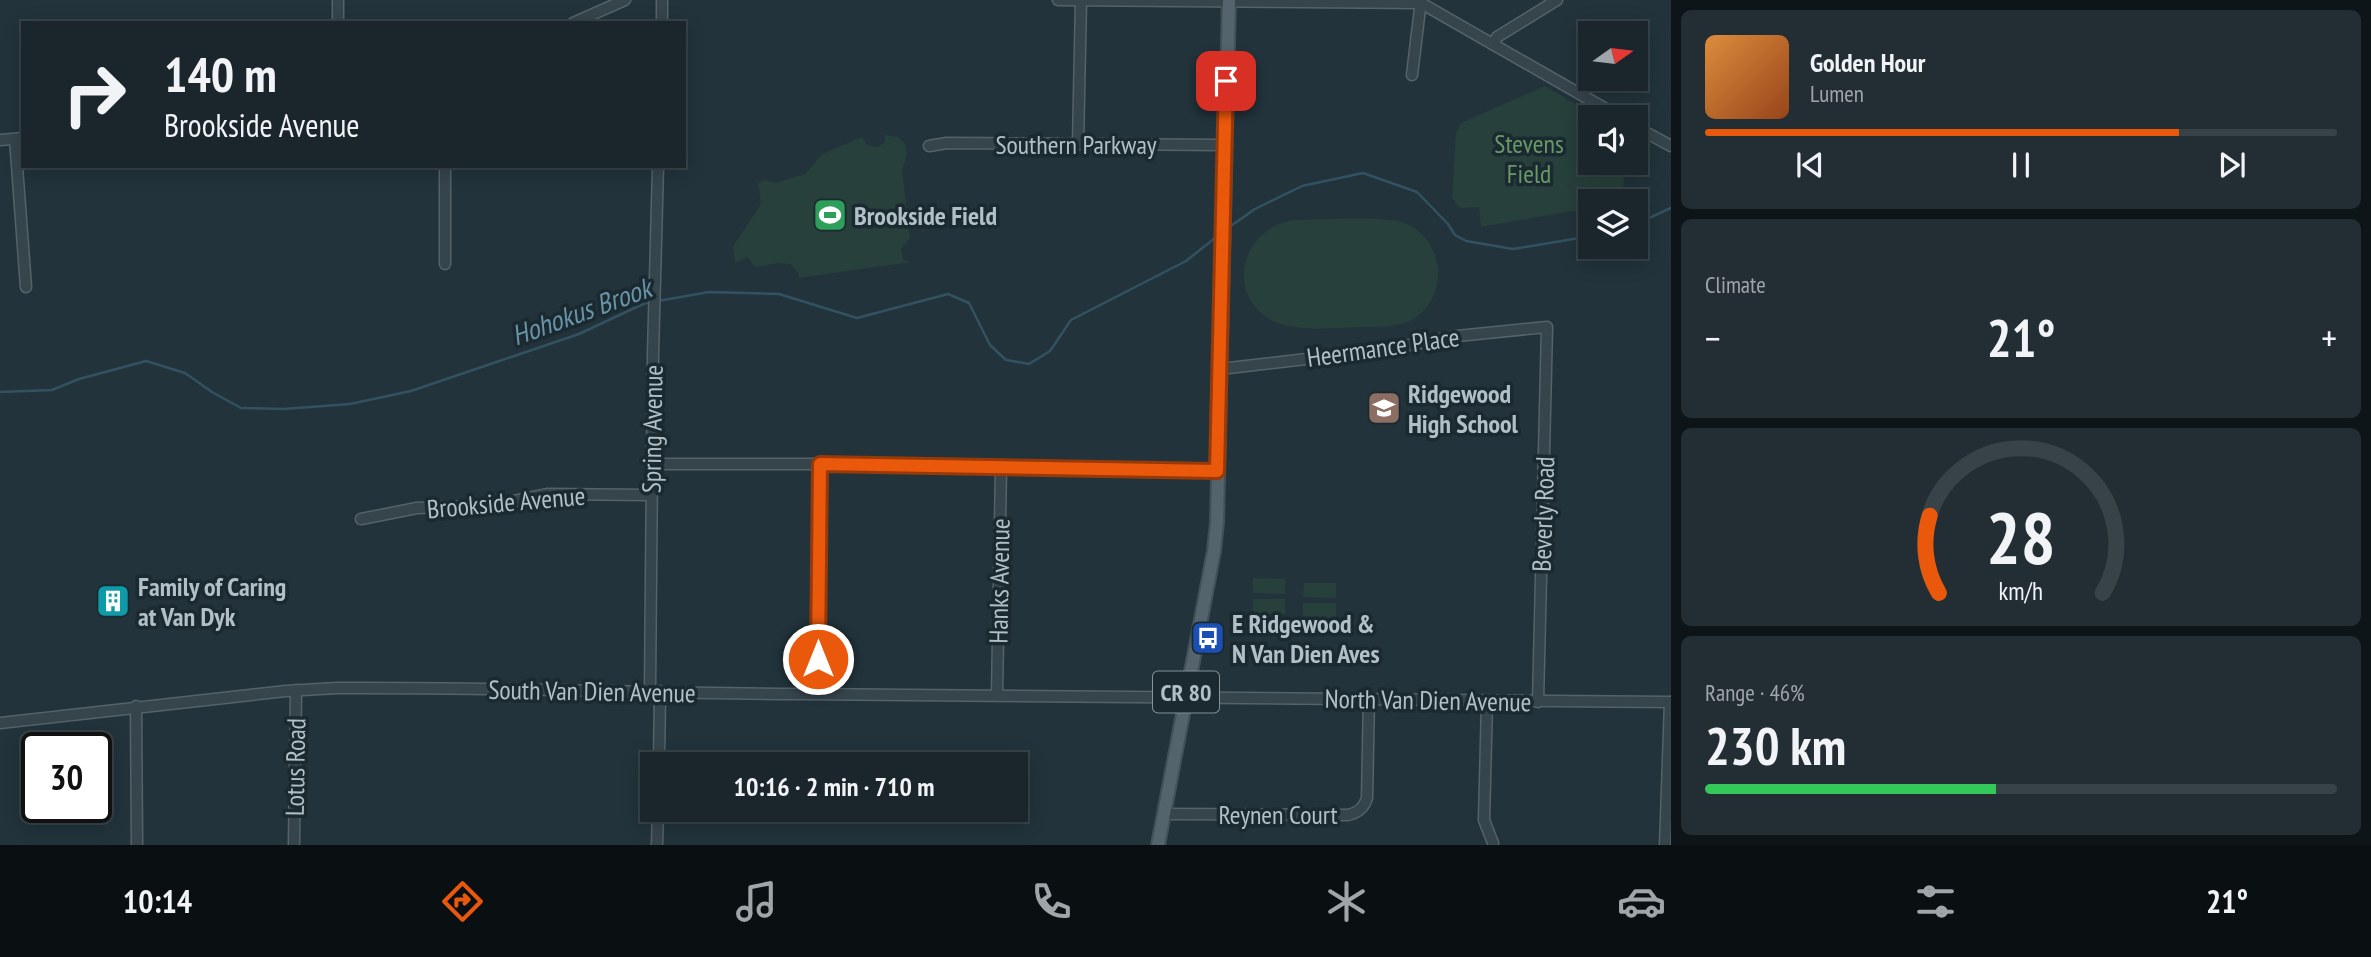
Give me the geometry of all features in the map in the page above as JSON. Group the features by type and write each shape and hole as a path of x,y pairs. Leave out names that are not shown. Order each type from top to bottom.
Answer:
{"main road":[{"name":"CR 80","path":"1158,845 1214,551 1229,1"}],"street":[{"path":"338,0 338,21"},
{"path":"577,21 608,5 625,0"},
{"path":"662,0 662,21"},
{"path":"1058,0 1421,1 1599,105"},
{"path":"1078,145 1081,0"},
{"path":"1493,44 1497,37 1557,0"},
{"path":"1412,75 1421,1"},
{"path":"1648,134 1671,146"},
{"path":"0,140 19,138 26,287"},
{"name":"Southern Parkway","path":"929,146 947,143 1224,145"},
{"path":"444,168 445,264"},
{"name":"Spring Avenue","path":"658,168 652,495 658,752"},
{"name":"Heermance Place","path":"1220,369 1547,327"},
{"name":"Beverly Road","path":"1538,702 1547,327"},
{"path":"652,464 1217,471"},
{"path":"818,693 820,464"},
{"name":"Hanks Avenue","path":"997,695 1001,467"},
{"name":"Brookside Avenue","path":"361,519 417,508 495,505 547,494 652,495"},
{"name":"South Van Dien Avenue","path":"0,723 296,690 380,688 1185,697"},
{"name":"Lotus Road","path":"294,845 296,690"},
{"name":"North Van Dien Avenue","path":"1185,697 1671,702"},
{"name":"Reynen Court","path":"1166,814 1348,816 1355,813 1361,809 1367,798 1369,698"},
{"path":"1487,702 1484,820 1493,843"},
{"path":"1665,845 1671,702"},
{"path":"136,706 138,845"},
{"path":"657,845 658,822"}],"green space":[{"name":"Stevens Field","path":"1545,86 1578,106 1578,175 1624,175 1623,189 1578,189 1578,211 1481,227 1479,207 1460,208 1452,198 1456,133 1461,123"},
{"name":"Brookside Field","path":"885,135 898,137 905,144 907,155 902,170 910,238 901,249 903,260 911,262 798,278 799,274 790,264 777,263 755,267 748,257 735,263 733,246 761,204 758,183 765,180 775,183 805,174 822,154 862,137 867,145 877,147 885,142"},
{"path":"1367,219 1405,223 1428,241 1435,254 1438,282 1434,295 1426,308 1415,318 1392,326 1307,328 1273,321 1258,310 1248,296 1244,280 1245,264 1251,249 1261,236 1275,226 1293,220"},
{"path":"1253,578 1285,579 1285,594 1253,593"},
{"path":"1304,583 1336,583 1336,598 1303,597"},
{"path":"1253,599 1285,599 1285,614 1253,614"},
{"path":"1303,603 1336,603 1336,618 1303,618"},
{"path":"1253,619 1285,619 1285,634 1253,634"}],"waterway":[{"name":"Hohokus Brook","path":"1228,228 1255,209 1302,186 1363,173 1417,192 1455,235 1466,241 1513,249 1578,238"},
{"name":"Hohokus Brook","path":"1648,219 1671,208"},
{"name":"Hohokus Brook","path":"658,301 709,292 779,294 857,318 948,294 969,303 990,345 1006,360 1029,364 1050,351 1071,320 1186,261 1220,234"},
{"name":"Hohokus Brook","path":"0,392 52,390 79,379 146,361 185,373 241,408 284,409 350,404 411,391 579,334 651,302"}],"place":[{"name":"Brookside Field","path":"830,215"},
{"name":"Ridgewood High School","path":"1384,408"},
{"name":"Family of Caring at Van Dyk","path":"113,601"},
{"name":"E Ridgewood & N Van Dien Aves","path":"1208,638"}],"route":[{"path":"818,659 820,464 1217,471 1226,81"}]}
